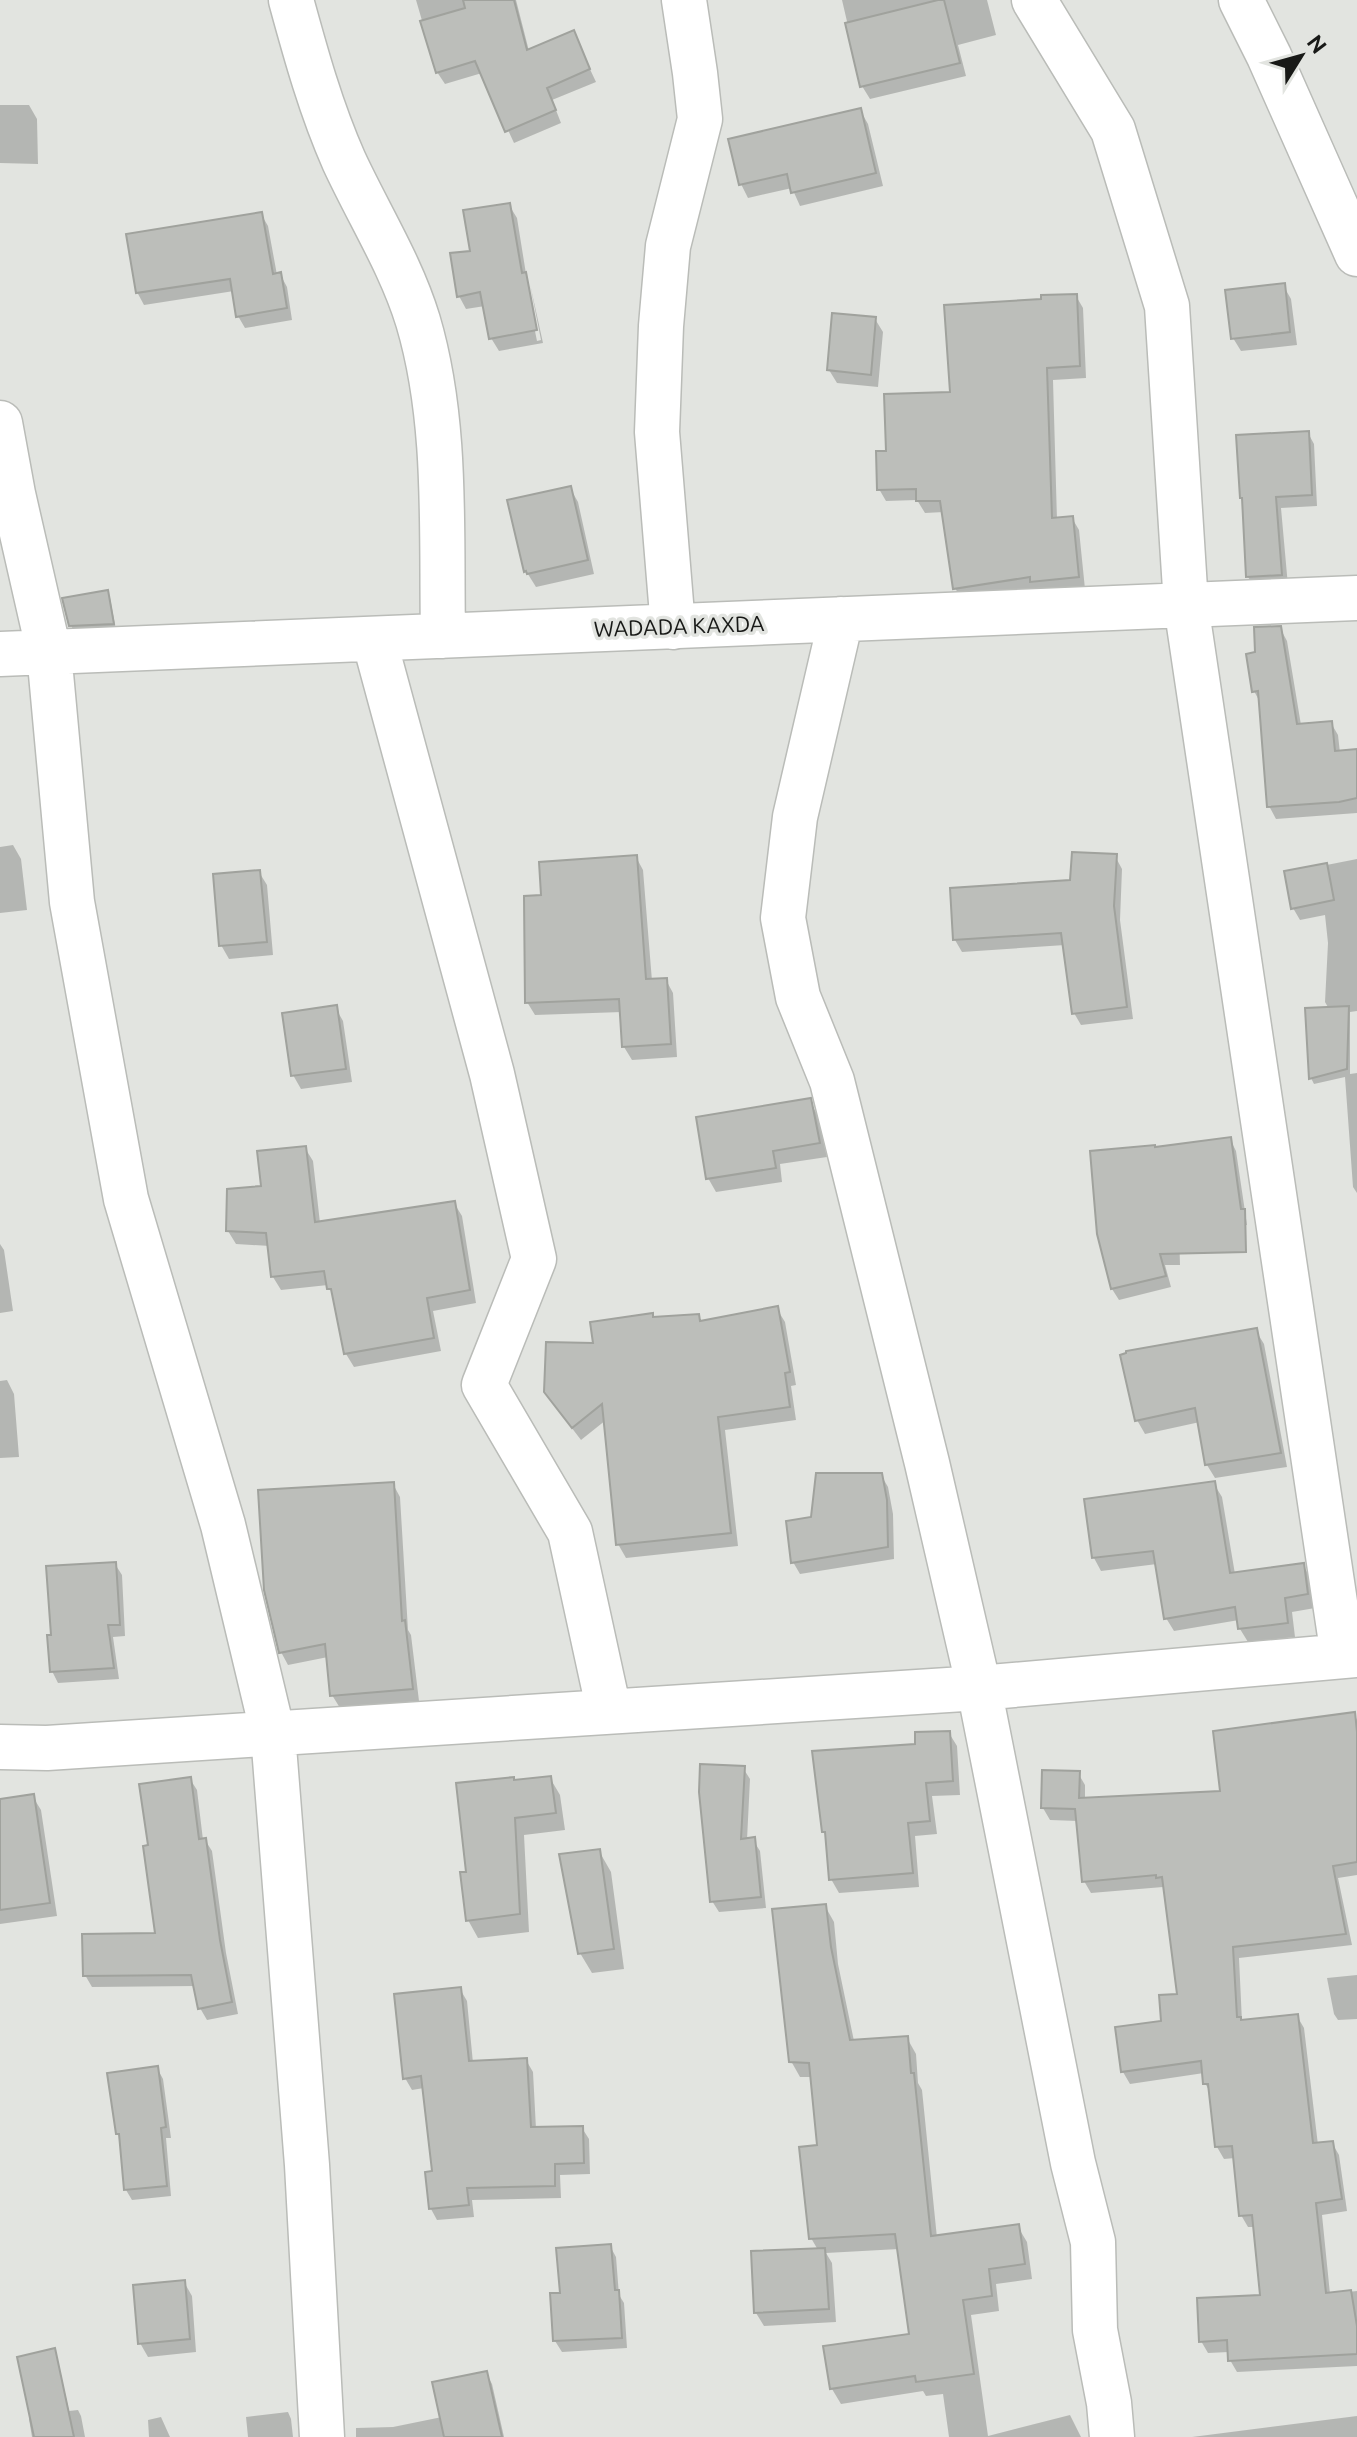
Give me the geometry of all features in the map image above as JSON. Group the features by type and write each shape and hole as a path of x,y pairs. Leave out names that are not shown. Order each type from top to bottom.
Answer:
{"street":[{"path":"291,0 318,99 345,162 385,240 418,321 435,399 443,636"},
{"path":"673,627 657,432 668,246 700,119 684,0"},
{"path":"0,1747 47,1748 979,1688 1350,1656 1186,605 1167,306 1113,130 1034,0"},
{"path":"1241,0 1357,254"},
{"path":"0,423 49,652 72,902 126,1199 223,1525 273,1734 307,2165 322,2437"},
{"name":"WADADA KAXDA","path":"0,654 1357,598"},
{"path":"841,619 795,817 783,918 798,997 832,1081 979,1688 1073,2163 1093,2242 1095,2330 1112,2437"},
{"path":"374,639 492,1074 534,1259 484,1385 570,1532 609,1711"}],"building":[{"path":"463,0 514,0 527,50 574,30 590,69 547,88 556,110 505,132 475,61 436,73 420,21 465,8"},
{"path":"944,0 960,63 860,87 845,23"},
{"path":"861,108 876,173 791,193 787,174 739,185 728,139"},
{"path":"510,203 522,273 526,272 537,330 489,339 480,292 457,297 450,253 470,251 463,210"},
{"path":"262,212 273,274 281,272 287,308 236,317 230,279 136,293 126,234"},
{"path":"1285,283 1290,332 1231,339 1225,290"},
{"path":"1077,294 1080,366 1047,368 1052,518 1073,516 1079,577 1030,582 1030,577 953,589 940,501 916,501 916,489 877,490 876,451 886,451 884,394 950,392 944,305"},
{"path":"832,313 876,317 871,375 827,370"},
{"path":"1309,431 1312,495 1276,497 1282,575 1246,577 1236,435"},
{"path":"571,486 588,560 527,574 507,500"},
{"path":"108,590 114,624 69,626 62,598"},
{"path":"1281,626 1297,724 1332,721 1335,751 1357,749 1357,798 1267,807 1258,691 1252,692 1246,654 1255,652 1254,627"},
{"path":"1072,852 1117,854 1114,906 1127,1007 1072,1014 1061,933 953,940 950,888 1070,880"},
{"path":"637,855 646,979 667,978 671,1044 622,1047 619,999 525,1003 524,896 541,895 539,862"},
{"path":"1327,863 1334,900 1291,909 1284,871"},
{"path":"260,870 267,942 219,946 213,874"},
{"path":"337,1005 346,1069 291,1076 282,1013"},
{"path":"1349,1006 1347,1069 1309,1079 1305,1008"},
{"path":"811,1098 820,1143 773,1151 776,1168 706,1179 696,1117"},
{"path":"1231,1137 1241,1209 1245,1209 1246,1252 1160,1254 1166,1276 1111,1289 1097,1234 1090,1151 1155,1147"},
{"path":"306,1146 315,1222 455,1201 470,1290 427,1298 434,1338 344,1354 331,1289 327,1289 324,1271 271,1277 266,1233 226,1231 227,1189 261,1186 257,1151"},
{"path":"778,1306 790,1372 785,1373 790,1407 718,1417 731,1533 616,1545 602,1404 572,1428 544,1392 546,1342 593,1343 590,1322 653,1313 653,1317 699,1314 700,1321"},
{"path":"1257,1328 1281,1453 1205,1465 1195,1408 1135,1421 1120,1355 1126,1351"},
{"path":"816,1473 882,1473 887,1500 888,1547 791,1563 786,1521 811,1517"},
{"path":"1215,1481 1230,1573 1304,1563 1308,1594 1285,1598 1288,1623 1238,1629 1235,1607 1164,1619 1153,1551 1092,1558 1084,1499"},
{"path":"394,1482 402,1621 405,1620 413,1689 330,1696 325,1644 279,1653 264,1590 258,1490"},
{"path":"116,1562 120,1625 108,1625 114,1668 50,1672 46,1566"},
{"path":"1355,1712 1357,1862 1333,1866 1346,1934 1233,1947 1237,2017 1241,2020 1298,2014 1313,2143 1333,2141 1342,2199 1316,2203 1326,2293 1351,2290 1357,2326 1357,2354 1228,2361 1227,2340 1199,2342 1197,2298 1260,2295 1252,2215 1239,2216 1232,2146 1215,2147 1208,2084 1203,2084 1201,2061 1121,2072 1115,2027 1161,2021 1159,1995 1177,1994 1162,1877 1082,1882 1075,1809 1041,1808 1042,1770 1080,1771 1079,1798 1220,1791 1213,1731"},
{"path":"950,1731 953,1781 926,1783 930,1821 908,1823 913,1873 829,1880 812,1751 915,1744 915,1732"},
{"path":"700,1764 745,1766 741,1839 755,1837 761,1897 710,1902 699,1792"},
{"path":"551,1776 556,1813 515,1818 520,1914 466,1921 460,1872 466,1872 456,1783"},
{"path":"191,1777 199,1839 206,1838 232,2002 198,2009 191,1975 83,1976 82,1934 155,1933 143,1846 148,1845 139,1784"},
{"path":"34,1794 50,1903 0,1910 0,1799"},
{"path":"600,1849 614,1949 578,1954 559,1854"},
{"path":"826,1904 831,1947 850,2040 908,2036 931,2236 1019,2224 1025,2264 989,2269 992,2296 963,2300 974,2374 916,2382 915,2376 830,2389 823,2346 909,2334 895,2234 809,2239 799,2147 817,2145 809,2063 789,2062 772,1909"},
{"path":"461,1987 469,2061 527,2058 531,2127 583,2126 584,2163 555,2164 555,2186 467,2188 469,2205 429,2209 425,2172 432,2171 421,2076 403,2079 394,1994"},
{"path":"158,2066 166,2127 161,2128 167,2186 124,2190 119,2134 116,2134 107,2073"},
{"path":"611,2244 615,2290 619,2290 622,2338 553,2341 550,2293 560,2293 556,2248"},
{"path":"825,2248 829,2309 754,2313 751,2251"},
{"path":"185,2280 190,2339 138,2344 133,2285"},
{"path":"55,2348 74,2437 34,2437 17,2357"},
{"path":"487,2371 502,2437 444,2437 432,2382"}]}
